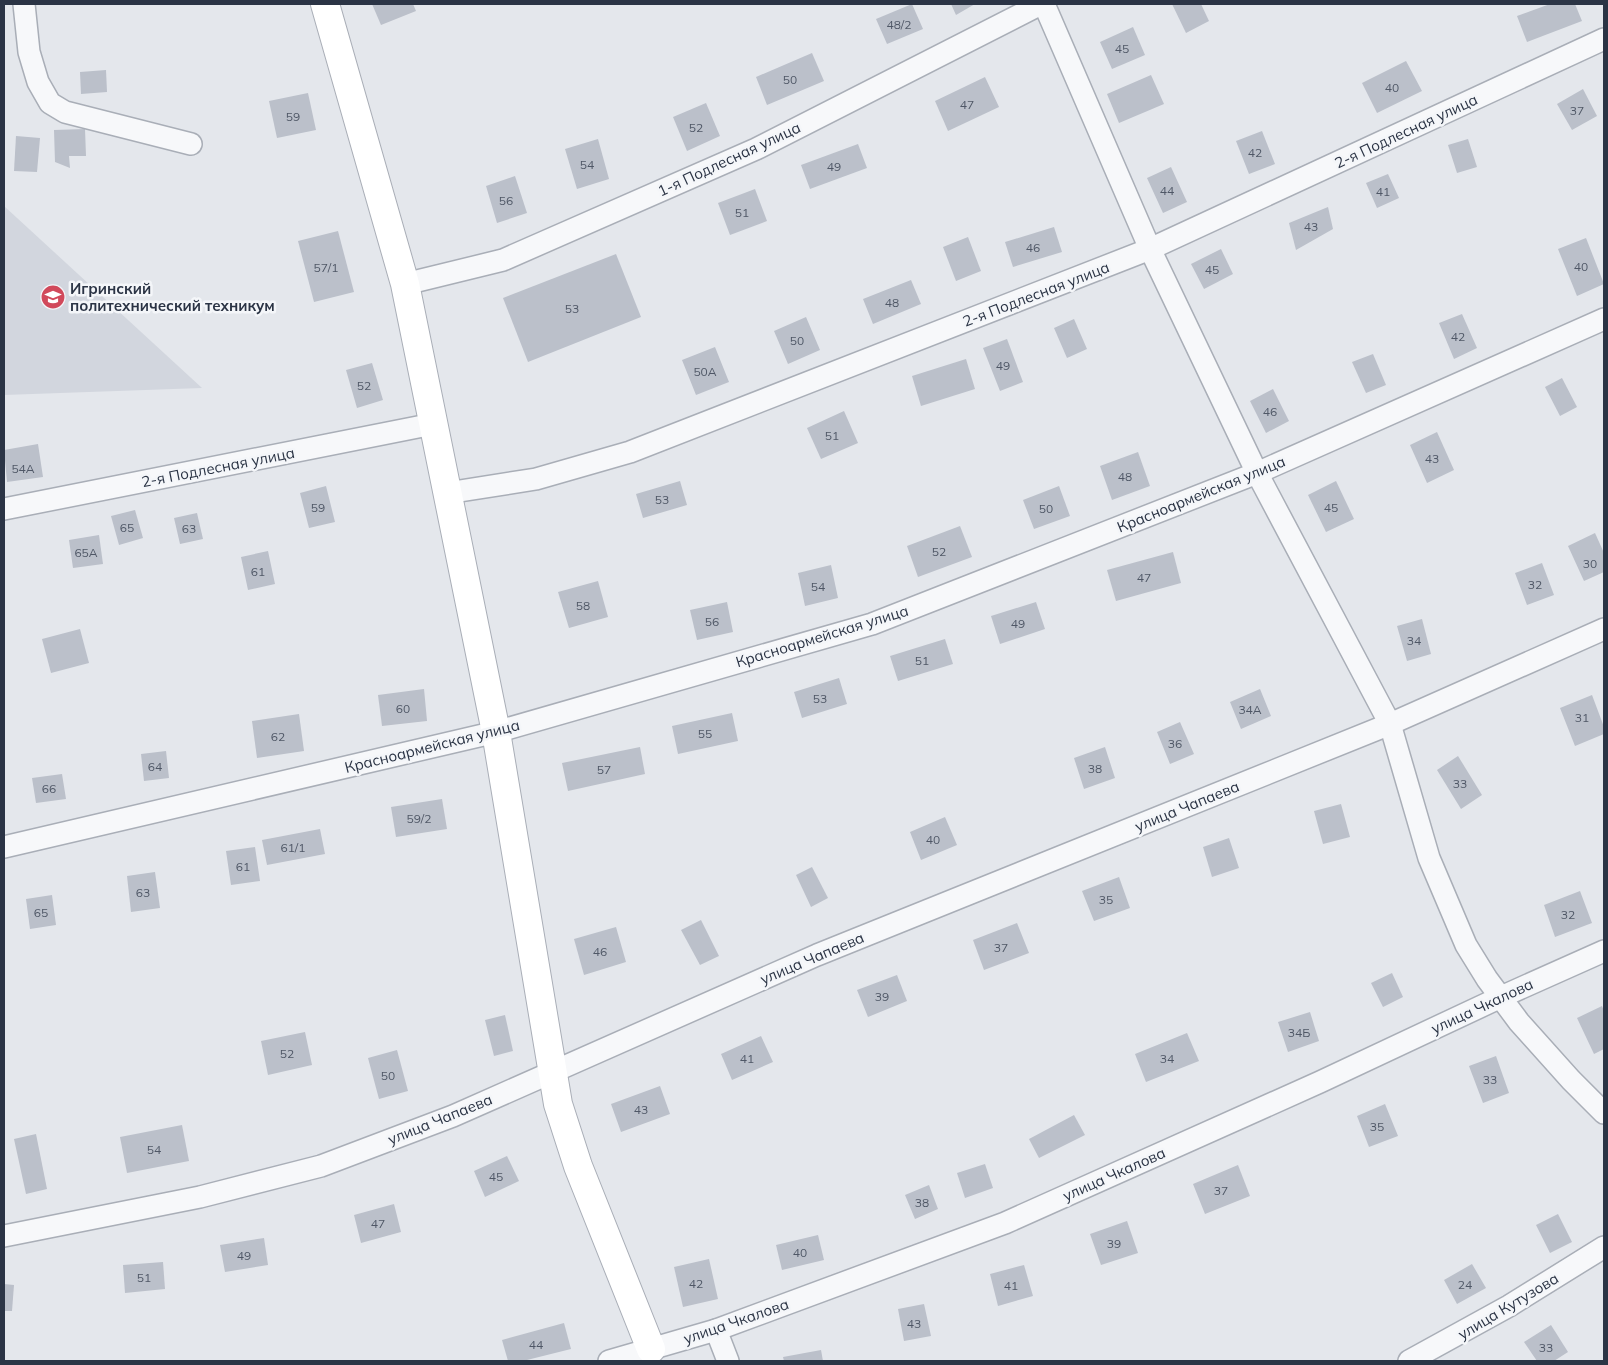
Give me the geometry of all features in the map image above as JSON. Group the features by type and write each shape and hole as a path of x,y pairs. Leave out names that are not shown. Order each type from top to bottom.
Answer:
{"street":[{"path":"24,4 29,52 38,82 50,104 65,112 190,144"},
{"path":"325,4 405,284 496,732 558,1104 578,1166 651,1349"},
{"path":"1042,4 1150,249 1257,473 1390,724 1429,858 1466,945 1487,979 1519,1022 1571,1080 1604,1113"},
{"name":"1-я Подлесная улица","path":"405,284 503,260 756,149 1042,4"},
{"name":"2-я Подлесная улица","path":"447,493 536,479 630,452 1150,249 1604,39"},
{"name":"Красноармейская улица","path":"4,847 496,732 872,624 1257,473 1604,319"},
{"name":"2-я Подлесная улица","path":"4,509 433,424"},
{"name":"улица Чапаева","path":"4,1236 200,1197 321,1166 453,1116 818,955 1390,724 1604,629"},
{"name":"улица Чкалова","path":"608,1361 716,1330 1005,1223 1320,1082 1604,951"},
{"name":"улица Кутузова","path":"1409,1361 1509,1306 1604,1247"},
{"path":"716,1330 728,1361"}],"shaded area":[{"name":"Игринский политехнический техникум","path":"4,206 202,388 4,395"}],"building":[{"path":"372,4 413,4 416,11 381,25"},
{"path":"912,4 923,29 887,44 876,19"},
{"path":"951,4 975,4 956,15"},
{"path":"1172,4 1201,4 1209,21 1186,33"},
{"path":"1550,4 1575,4 1582,21 1527,42 1517,16"},
{"path":"1133,27 1145,55 1112,69 1100,42"},
{"path":"812,53 824,81 767,105 756,77"},
{"path":"1406,61 1422,91 1377,113 1362,83"},
{"path":"106,70 107,92 81,94 80,72"},
{"path":"1151,75 1164,104 1119,123 1107,94"},
{"path":"985,77 999,107 948,131 935,101"},
{"path":"1583,89 1597,116 1572,130 1557,104"},
{"path":"308,93 316,130 277,138 269,101"},
{"path":"706,103 720,136 687,151 673,117"},
{"path":"85,129 86,156 69,156 70,168 55,162 54,130"},
{"path":"1262,131 1275,164 1249,174 1236,141"},
{"path":"16,136 40,138 37,172 14,171"},
{"path":"598,139 609,179 577,189 565,149"},
{"path":"1468,139 1477,167 1457,173 1448,145"},
{"path":"858,144 867,168 810,189 801,165"},
{"path":"1171,167 1187,202 1163,213 1147,178"},
{"path":"1388,174 1399,198 1377,208 1366,183"},
{"path":"515,176 527,213 497,223 486,186"},
{"path":"755,189 767,221 730,235 718,203"},
{"path":"1328,207 1333,229 1296,250 1289,223"},
{"path":"1054,227 1062,252 1013,267 1005,242"},
{"path":"338,231 354,292 314,302 298,241"},
{"path":"968,237 981,271 956,281 943,247"},
{"path":"1586,238 1604,284 1577,296 1558,249"},
{"path":"1221,249 1233,274 1204,289 1191,264"},
{"path":"616,254 641,317 528,362 503,298"},
{"path":"911,280 921,304 873,324 863,299"},
{"path":"1462,314 1477,348 1454,359 1439,323"},
{"path":"806,317 820,350 788,364 774,331"},
{"path":"1074,319 1087,349 1067,358 1054,328"},
{"path":"1007,339 1023,382 1000,391 983,348"},
{"path":"715,347 729,382 696,395 682,360"},
{"path":"1373,354 1386,385 1366,393 1352,362"},
{"path":"966,359 975,389 921,406 912,376"},
{"path":"372,363 383,400 357,408 346,370"},
{"path":"1562,378 1577,407 1560,416 1545,387"},
{"path":"1273,389 1289,421 1266,433 1250,401"},
{"path":"844,411 858,443 821,459 807,428"},
{"path":"1437,432 1454,470 1427,483 1410,445"},
{"path":"38,444 43,477 7,482 4,450"},
{"path":"1138,452 1150,486 1112,500 1100,466"},
{"path":"680,481 687,505 643,518 636,494"},
{"path":"1336,481 1354,519 1326,532 1308,495"},
{"path":"326,486 335,522 309,528 300,493"},
{"path":"1059,486 1070,516 1034,529 1023,500"},
{"path":"135,510 143,538 119,545 111,516"},
{"path":"197,513 203,539 180,544 174,518"},
{"path":"960,526 972,557 918,577 907,546"},
{"path":"1595,533 1604,553 1604,572 1584,581 1568,546"},
{"path":"99,535 103,564 73,568 69,540"},
{"path":"268,551 275,584 248,590 241,557"},
{"path":"1173,552 1181,583 1116,601 1107,570"},
{"path":"1542,563 1554,595 1527,605 1515,573"},
{"path":"831,565 838,598 805,606 798,573"},
{"path":"598,581 608,617 569,628 558,592"},
{"path":"727,602 733,632 697,640 690,610"},
{"path":"1036,602 1045,629 1000,644 991,616"},
{"path":"1422,619 1431,654 1407,661 1397,626"},
{"path":"80,629 89,663 51,673 42,639"},
{"path":"945,639 953,664 898,681 890,656"},
{"path":"839,678 847,704 802,718 794,692"},
{"path":"424,689 427,721 382,726 378,695"},
{"path":"1260,689 1271,716 1241,729 1230,702"},
{"path":"1592,695 1604,727 1604,734 1575,746 1560,708"},
{"path":"732,713 738,741 678,754 672,726"},
{"path":"299,714 304,751 257,758 252,721"},
{"path":"1180,722 1194,754 1170,764 1157,732"},
{"path":"640,747 645,774 568,791 562,763"},
{"path":"1105,747 1115,778 1084,789 1074,758"},
{"path":"166,751 169,778 144,781 141,754"},
{"path":"1458,756 1482,795 1461,809 1437,770"},
{"path":"62,774 66,799 36,803 32,778"},
{"path":"442,799 447,829 396,837 391,807"},
{"path":"1341,804 1350,837 1323,844 1314,811"},
{"path":"945,817 957,845 921,860 910,832"},
{"path":"320,829 325,854 267,865 262,840"},
{"path":"1229,838 1239,868 1212,877 1203,847"},
{"path":"255,847 260,881 231,885 226,851"},
{"path":"812,867 828,898 811,907 796,875"},
{"path":"155,872 160,908 131,912 127,876"},
{"path":"1119,877 1130,908 1094,921 1082,891"},
{"path":"1580,891 1592,923 1555,937 1544,905"},
{"path":"52,895 56,925 30,929 26,899"},
{"path":"701,920 719,956 700,965 681,930"},
{"path":"1017,923 1029,953 984,970 973,940"},
{"path":"616,927 626,962 584,975 574,939"},
{"path":"1392,973 1403,997 1383,1007 1371,983"},
{"path":"897,975 907,1001 868,1017 857,990"},
{"path":"1602,1006 1604,1011 1604,1049 1594,1054 1577,1018"},
{"path":"1310,1012 1319,1041 1288,1052 1278,1022"},
{"path":"505,1015 513,1051 494,1056 485,1020"},
{"path":"305,1032 312,1065 268,1075 261,1041"},
{"path":"1187,1033 1199,1061 1146,1082 1135,1054"},
{"path":"761,1036 773,1062 732,1080 721,1054"},
{"path":"397,1050 408,1091 379,1099 368,1058"},
{"path":"1496,1056 1509,1093 1483,1103 1469,1066"},
{"path":"660,1086 670,1114 621,1132 611,1104"},
{"path":"1385,1104 1398,1136 1369,1147 1357,1116"},
{"path":"1074,1115 1085,1135 1039,1158 1029,1139"},
{"path":"182,1125 189,1161 127,1173 120,1137"},
{"path":"36,1134 47,1189 26,1194 14,1139"},
{"path":"507,1156 519,1181 485,1197 474,1171"},
{"path":"985,1164 993,1188 965,1198 957,1173"},
{"path":"1238,1165 1250,1196 1205,1214 1193,1184"},
{"path":"929,1185 938,1209 915,1219 905,1195"},
{"path":"394,1204 401,1232 361,1243 354,1215"},
{"path":"1558,1214 1572,1242 1550,1253 1536,1225"},
{"path":"1127,1221 1138,1253 1101,1265 1090,1234"},
{"path":"818,1235 824,1260 782,1270 776,1245"},
{"path":"264,1238 268,1265 225,1272 220,1245"},
{"path":"709,1259 718,1299 683,1307 674,1267"},
{"path":"163,1262 165,1289 125,1293 123,1265"},
{"path":"1472,1264 1486,1288 1457,1304 1444,1280"},
{"path":"1024,1265 1033,1296 998,1306 990,1274"},
{"path":"4,1284 14,1285 12,1311 4,1311"},
{"path":"924,1304 931,1336 904,1341 898,1309"},
{"path":"564,1323 571,1349 523,1361 508,1361 502,1340"},
{"path":"1551,1325 1568,1352 1554,1361 1537,1361 1524,1342"},
{"path":"821,1350 823,1361 784,1361 783,1357"}],"place":[{"name":"Игринский политехнический техникум","path":"53,297"}]}
